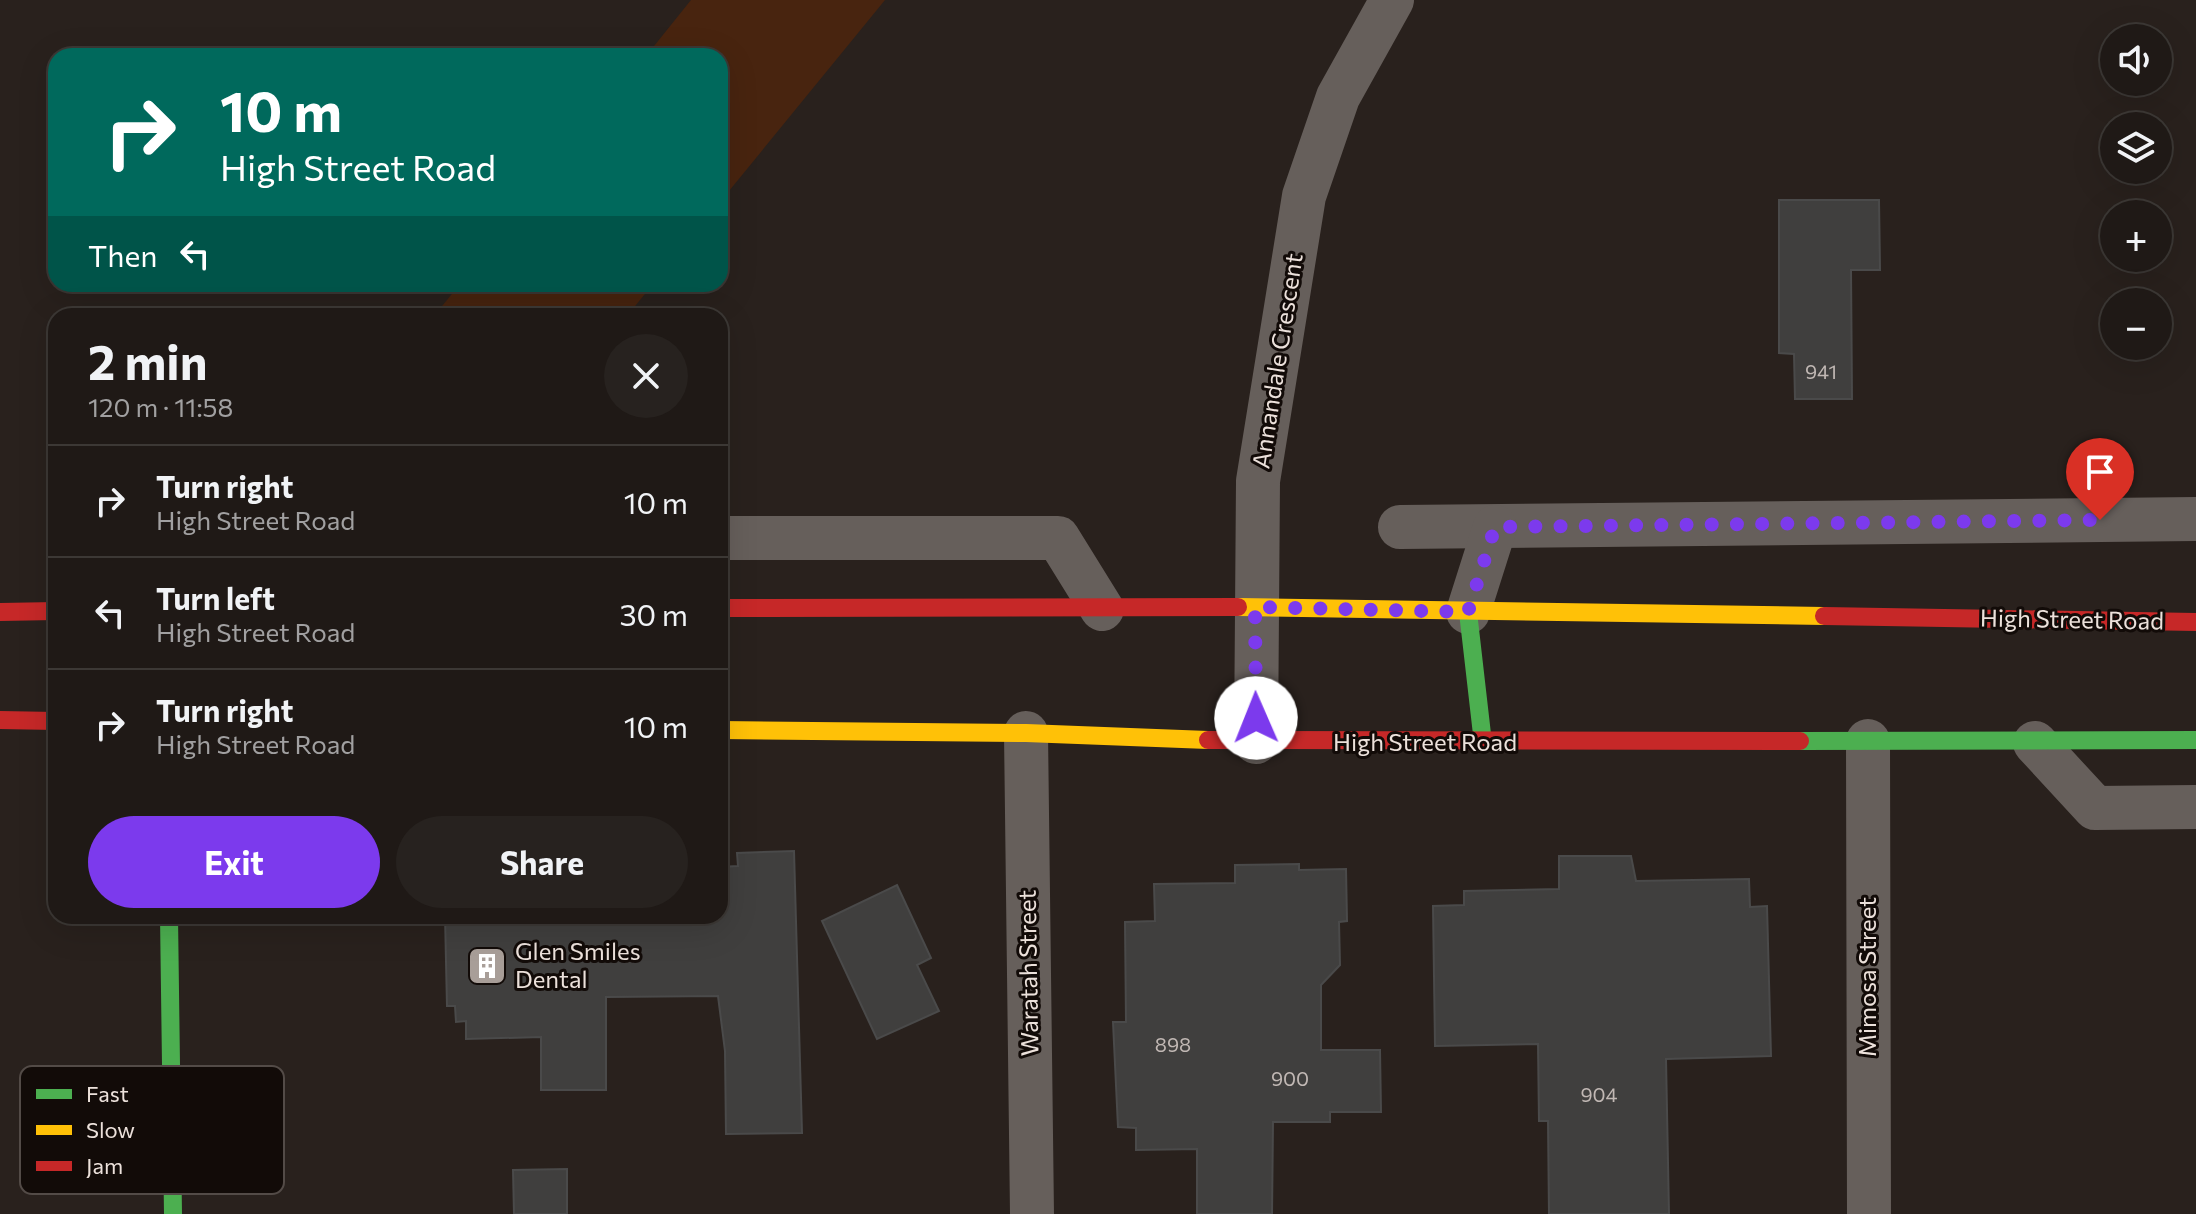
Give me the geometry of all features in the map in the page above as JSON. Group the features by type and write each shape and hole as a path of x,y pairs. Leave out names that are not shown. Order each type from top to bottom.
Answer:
{"main road":[{"name":"High Street Road","path":"728,608 1255,607 2196,622"},
{"path":"0,612 48,611"},
{"path":"1468,612 1483,743"},
{"path":"0,720 48,721"},
{"name":"High Street Road","path":"728,730 1026,733 1256,742 2035,743 2196,740"},
{"path":"169,924 171,1066"},
{"path":"173,1194 173,1214"}],"street":[{"name":"Annandale Crescent","path":"1256,742 1258,481 1304,196 1338,97 1392,0"},
{"path":"1400,527 2196,519"},
{"path":"1468,612 1495,527"},
{"path":"728,538 1058,538 1102,609"},
{"name":"Waratah Street","path":"1026,733 1032,1214"},
{"name":"Mimosa Street","path":"1868,741 1869,1214"},
{"path":"2035,743 2095,808 2196,807"}],"shaded area":[{"path":"691,0 885,0 728,192 728,48 652,48"},
{"path":"454,292 646,292 634,308 440,308"}],"building":[{"path":"1779,200 1879,200 1880,270 1851,270 1852,399 1795,399 1794,354 1779,353"},
{"path":"794,851 802,1133 726,1134 725,1051 718,996 606,997 606,1090 541,1090 541,1037 466,1039 466,1021 456,1022 455,1006 447,1006 445,924 728,924 728,867 738,866 737,853"},
{"path":"1559,856 1631,856 1636,881 1749,879 1750,907 1767,906 1771,1056 1666,1059 1669,1214 1549,1214 1548,1121 1539,1121 1538,1044 1435,1046 1433,906 1464,905 1464,891 1559,889"},
{"path":"1299,864 1299,870 1346,869 1347,921 1339,922 1340,965 1321,985 1321,1050 1380,1050 1381,1112 1330,1112 1330,1122 1273,1122 1272,1214 1197,1214 1197,1149 1136,1150 1136,1128 1118,1127 1113,1022 1126,1022 1125,922 1155,921 1154,884 1235,883 1235,865"},
{"path":"897,885 931,958 917,965 939,1011 877,1039 822,921"},
{"path":"567,1169 567,1214 514,1214 513,1170"}],"traffic: fast":[{"path":"1468,612 1483,743"},
{"path":"1800,741 2196,740"},
{"path":"169,924 171,1066"},
{"path":"173,1194 173,1214"}],"traffic: slow":[{"path":"1238,607 1824,616"},
{"path":"728,730 1026,733 1208,740"}],"traffic: jam":[{"path":"728,608 1238,607"},
{"path":"0,612 48,611"},
{"path":"1824,616 2196,622"},
{"path":"0,720 48,721"},
{"path":"1208,740 1800,741"}],"place":[{"name":"Glen Smiles Dental","path":"487,966"}],"route":[{"path":"1256,718 1255,607 1468,612 1495,527 2100,520"}]}
